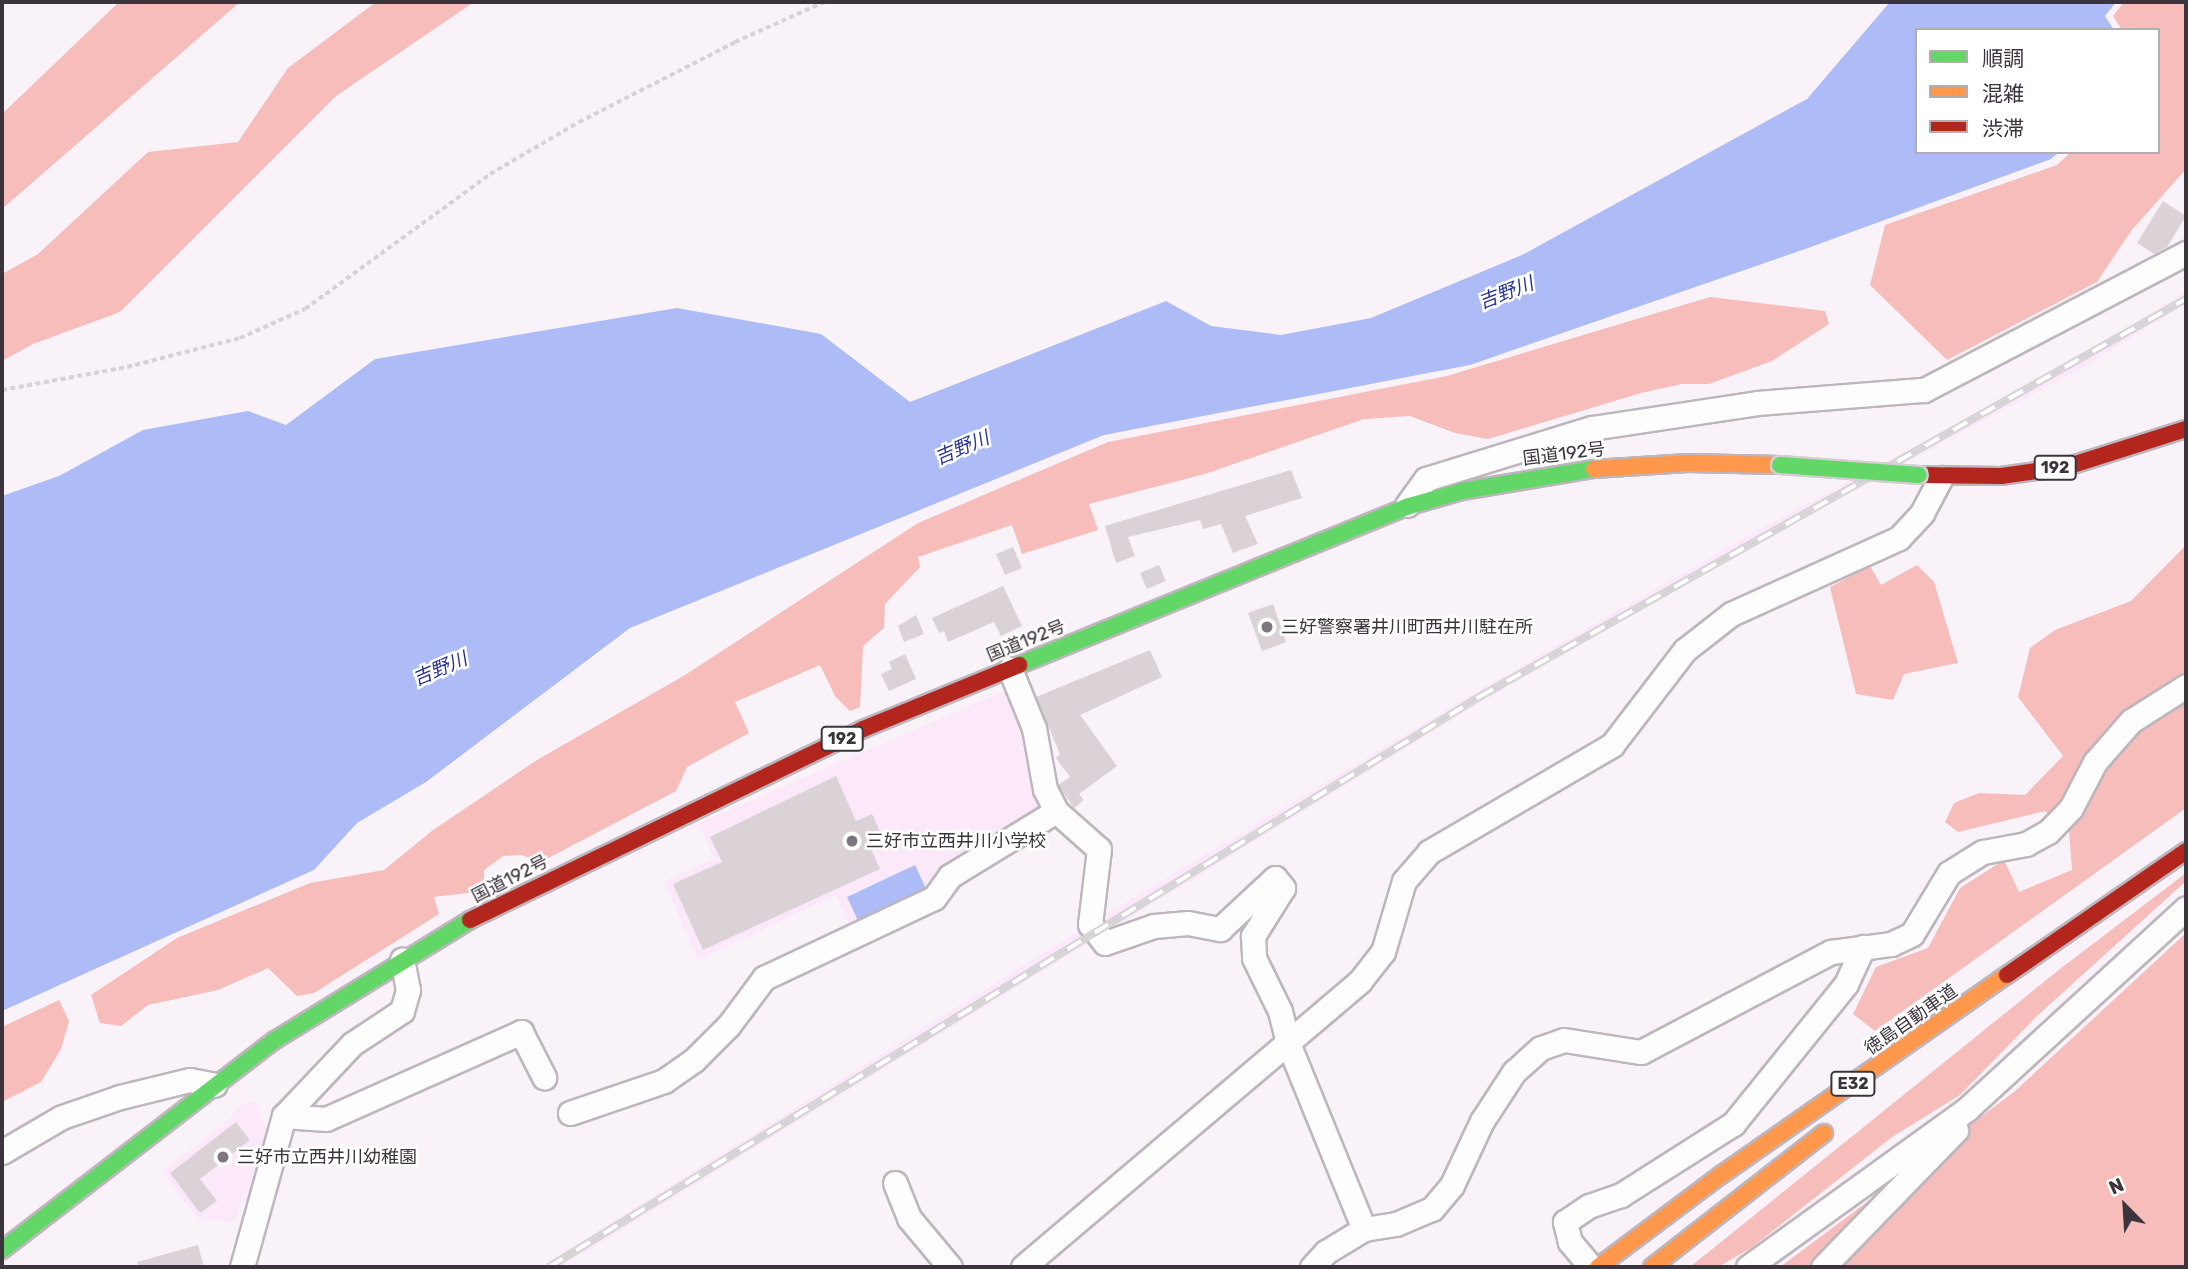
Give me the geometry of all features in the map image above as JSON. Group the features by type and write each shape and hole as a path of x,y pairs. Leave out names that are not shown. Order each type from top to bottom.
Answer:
{"highway":[{"name":"国道192号","path":"2,1250 275,1040 470,920 667,821 863,729 1406,507 1571,470 1688,463 1780,466 1930,477 2066,467 2118,454 2186,429"},
{"name":"徳島自動車道","path":"1598,1267 1732,1167 2186,851"},
{"name":"徳島自動車道","path":"1904,1069 2111,905"},
{"name":"E32","path":"1652,1267 1839,1121"}],"street":[{"path":"1406,507 1426,479 1592,428 1722,407 1924,390 2186,253"},
{"path":"1023,1267 1360,981 1383,952 1404,881 1429,852 1612,744 1685,650 1731,614 1899,538 1922,513 1930,477"},
{"path":"1010,669 1034,728 1045,789 1056,811 1099,849 1090,924 1105,943 1154,926 1188,923 1220,929 1275,878 1283,888 1269,903 1252,946 1280,1011 1288,1043 1364,1229"},
{"path":"1312,1267 1326,1251 1364,1229 1396,1224 1432,1209 1452,1185 1482,1121 1514,1072 1541,1048 1564,1040 1641,1052 1831,952 1891,944 1912,934 1949,873 1983,852 2026,844 2048,832 2071,808 2095,762 2131,722 2186,686"},
{"path":"570,1113 664,1080 694,1060 729,1025 764,978 934,898 950,876 1056,811"},
{"path":"1748,1267 1967,1109 2186,908"},
{"path":"1591,1267 1570,1242 1565,1222 1589,1206 1621,1195 1733,1124 1846,984 1863,947"},
{"path":"242,1267 284,1116 352,1044 402,1011 408,990 402,960"},
{"path":"284,1116 326,1119 522,1032 544,1077"},
{"path":"2,1152 62,1117 120,1097 190,1080 215,1085"},
{"path":"1823,1267 1954,1135 1967,1109"},
{"path":"895,1183 919,1234 950,1267"}],"path":[{"path":"2,390 127,367 240,338 305,309 512,161 735,41 824,2"}],"shaded area":[{"path":"119,2 240,2 2,209 2,114"},
{"path":"376,2 474,2 336,96 120,312 33,344 2,361 2,274 38,254 148,152 238,142 288,68"},
{"path":"2124,2 2186,2 2186,169 2131,231 2097,282 1947,360 1870,285 1885,225 2057,165 2069,154 2160,154 2160,28 2121,28 2113,16"},
{"path":"2186,291 2186,304 2091,363 1751,546 1480,703 561,1267 540,1267 1090,924 1474,693 1744,538 2085,354"},
{"path":"1710,297 1825,311 1829,324 1772,361 1709,384 1682,384 1641,393 1488,439 1455,433 1410,416 1364,419 1205,474 1089,504 1098,530 1022,554 1012,525 918,557 920,567 885,604 884,628 863,646 860,707 850,711 835,696 820,665 735,702 749,733 687,767 676,791 539,863 522,855 503,856 484,870 484,891 434,897 439,914 314,993 297,996 268,968 218,990 148,1005 121,1026 100,1023 91,995 177,938 310,883 384,870 433,830 537,760 685,675 918,523 1108,442 1447,376"},
{"path":"2186,545 2186,808 1875,1031 1853,1014 1876,967 1928,948 1960,888 2004,860 2019,892 2072,870 2069,830 2045,811 1958,832 1945,822 1954,803 1979,793 2025,795 2063,756 2018,697 2030,648 2055,630 2131,601"},
{"path":"1917,565 1934,582 1958,663 1904,674 1893,700 1856,694 1830,587 1870,566 1881,585"},
{"name":"三好市立西井川小学校","path":"1009,689 1027,736 1043,813 927,897 853,932 836,895 698,960 664,881 714,859 699,823"},
{"path":"2186,873 2186,881 2037,1016 1960,1095 1892,1137 1751,1248 1718,1267 1690,1267 2060,969"},
{"path":"2186,933 2186,1267 1780,1267 2014,1092"},
{"path":"59,1000 69,1021 61,1049 41,1082 2,1102 2,1027"},
{"name":"三好市立西井川幼稚園","path":"255,1100 271,1142 250,1204 241,1201 234,1222 198,1219 162,1171 228,1121 237,1107"}],"water":[{"name":"吉野川","path":"1890,2 2116,2 2105,16 2113,28 1915,28 1915,154 2057,154 2051,159 1808,248 1470,365 1104,435 630,628 426,782 357,823 314,870 2,1011 2,496 59,476 143,430 248,411 286,425 375,359 677,308 821,334 910,402 1166,301 1211,326 1281,335 1371,318 1522,255 1807,99"},
{"path":"915,865 928,893 860,925 847,897"}],"building":[{"path":"2163,201 2186,216 2167,247 2154,254 2137,243"},
{"path":"1291,470 1302,498 1245,516 1258,544 1233,553 1221,524 1203,529 1200,520 1128,537 1135,556 1116,563 1105,526"},
{"path":"1013,547 1022,568 1005,575 996,554"},
{"path":"1159,565 1166,581 1147,589 1140,573"},
{"path":"1003,586 1022,626 1001,636 994,622 948,642 944,631 939,633 932,618"},
{"name":"三好警察署井川町西井川駐在所","path":"1273,604 1286,642 1262,651 1248,613"},
{"path":"916,615 924,634 904,642 898,626"},
{"path":"1150,650 1162,677 1080,715 1117,766 1079,794 1084,800 1074,808 1058,785 1070,777 1056,758 1060,754 1036,697"},
{"path":"905,654 916,679 889,691 881,674 892,669 889,662"},
{"path":"836,776 856,821 872,814 880,832 871,836 875,845 870,847 880,869 703,950 673,884 722,862 710,837"},
{"path":"236,1122 250,1140 200,1179 217,1201 200,1213 170,1173"},
{"path":"198,1245 204,1267 138,1267 137,1262"}],"railway":[{"path":"549,1267 1479,697 2186,299"}],"traffic: fast":[{"path":"1780,465 1919,475"},
{"path":"1019,665 1406,507 1462,491 1594,469"},
{"path":"2,1250 275,1040 470,920"}],"traffic: slow":[{"path":"1594,469 1688,463 1780,465"},
{"path":"1598,1267 1721,1175 2007,975"},
{"path":"1652,1267 1824,1133"}],"traffic: jam":[{"path":"1919,475 2001,476 2066,467 2186,429"},
{"path":"470,920 863,729 1019,665"},
{"path":"2007,975 2186,851"}],"place":[{"name":"三好警察署井川町西井川駐在所","path":"1267,627"},
{"name":"三好市立西井川小学校","path":"852,841"},
{"name":"三好市立西井川幼稚園","path":"223,1157"}]}
